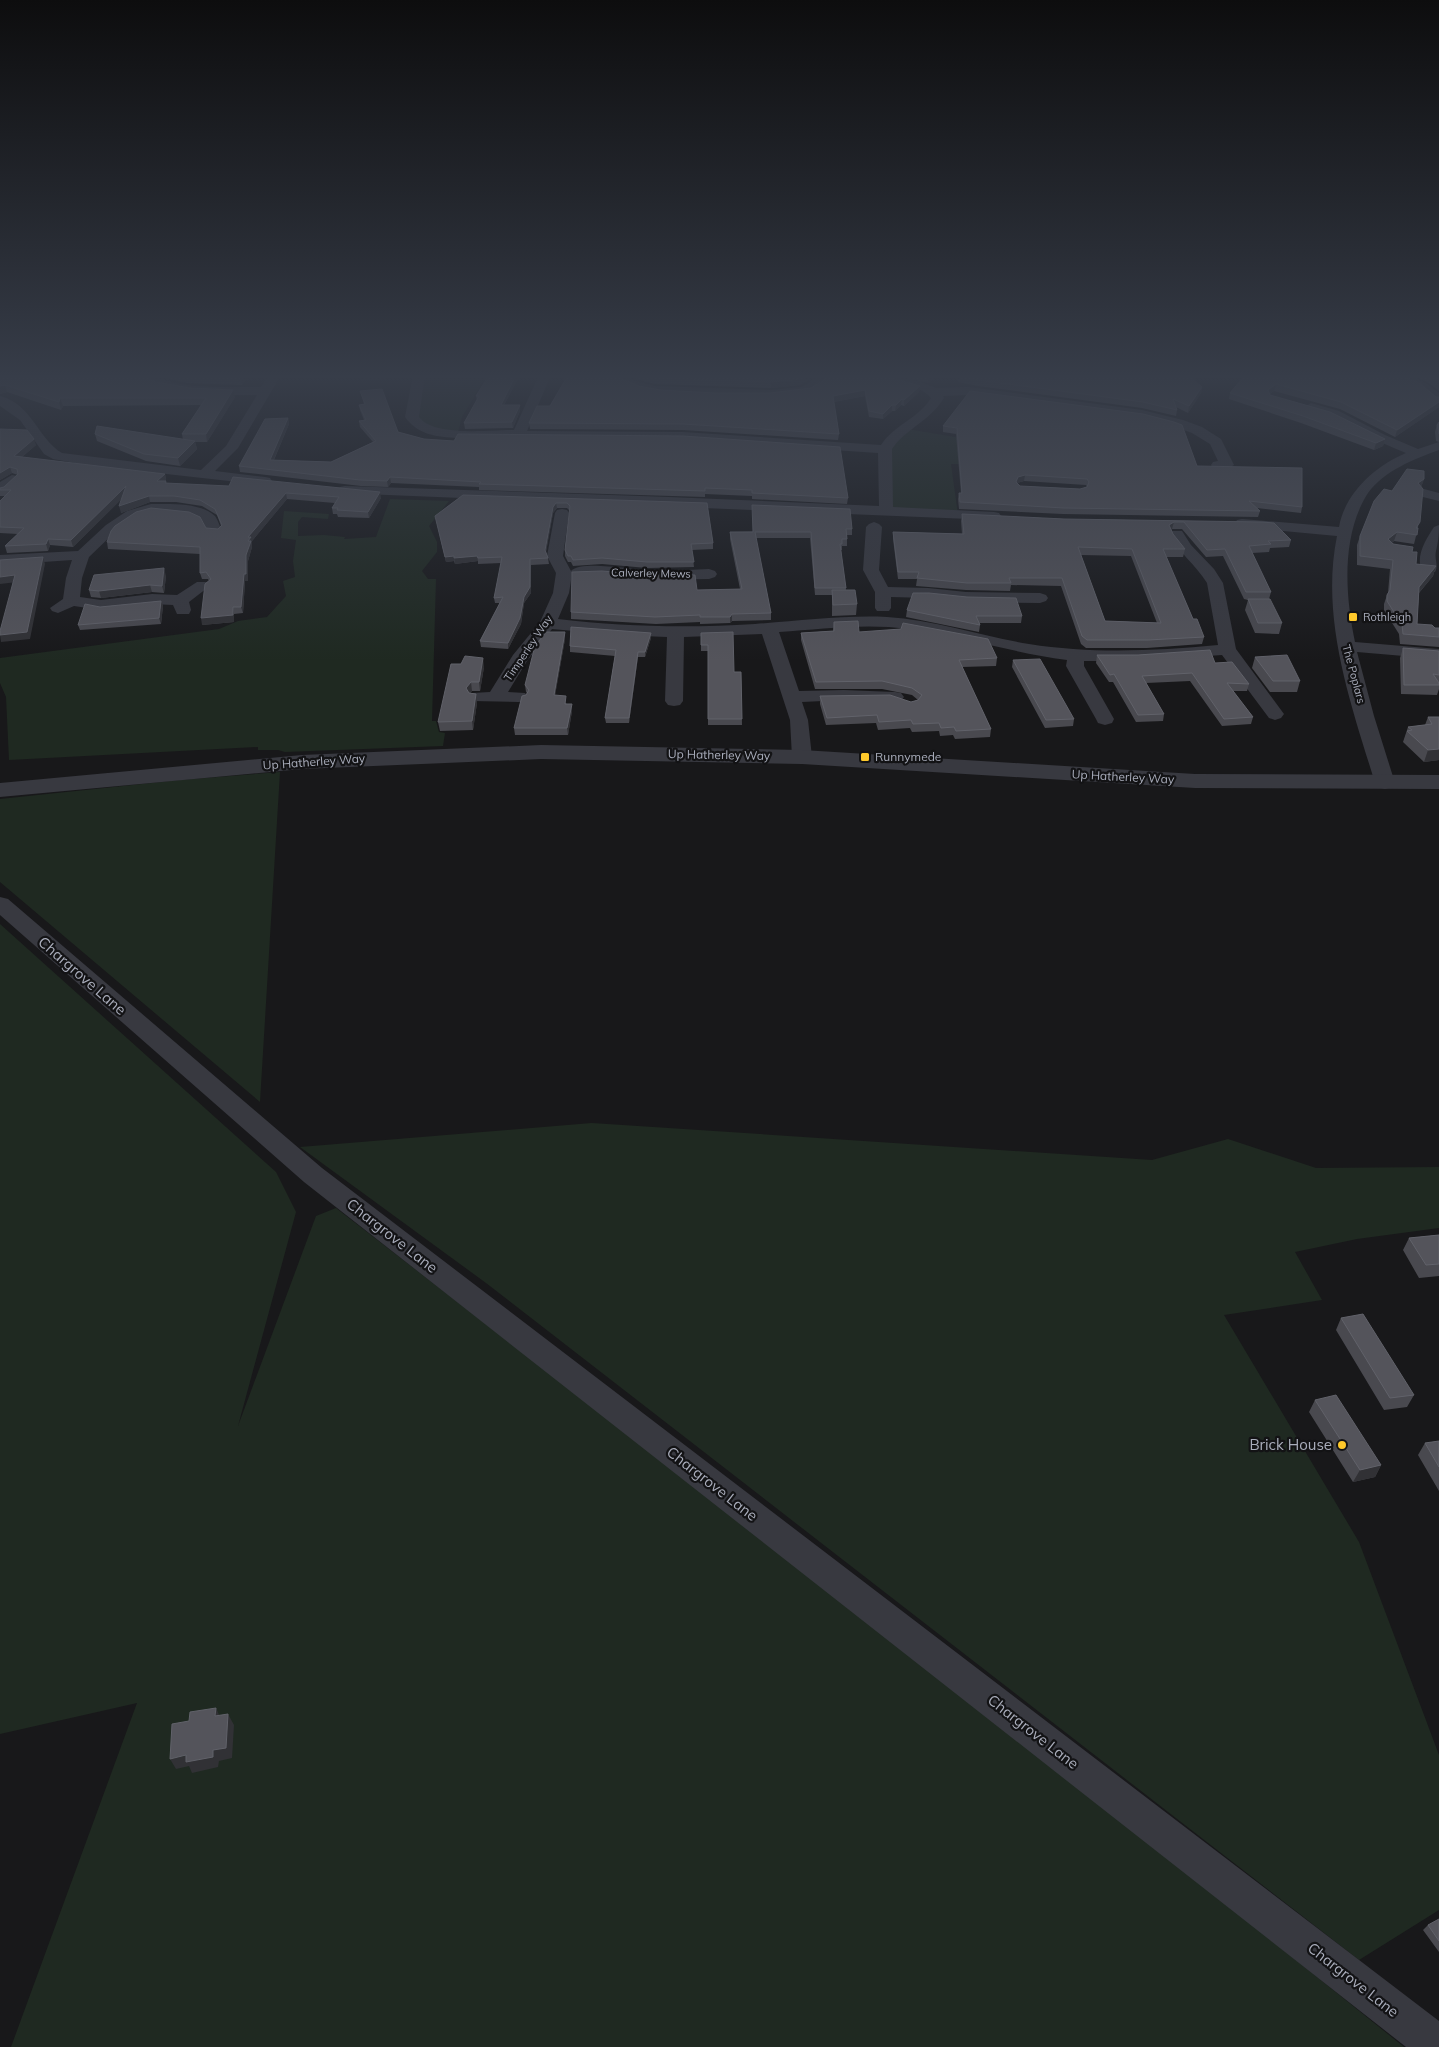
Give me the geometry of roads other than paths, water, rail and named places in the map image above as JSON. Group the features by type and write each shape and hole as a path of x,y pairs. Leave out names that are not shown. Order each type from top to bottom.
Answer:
{"street":[{"path":"172,471 276,483"},
{"path":"204,474 208,471"},
{"path":"885,471 886,511"},
{"name":"The Poplars","path":"1385,783 1346,646 1340,568 1345,532 1354,506 1367,487 1386,471"},
{"path":"0,489 12,479"},
{"path":"333,489 362,492 669,501 1006,517"},
{"path":"1424,493 1439,497"},
{"path":"203,585 181,605 152,599 101,605 65,605 82,555 111,528 132,514 140,506 185,510 214,522"},
{"path":"504,509 613,513"},
{"path":"564,573 555,556 576,513"},
{"path":"844,521 874,527 970,527"},
{"path":"1261,532 1232,527 1260,523 1345,532"},
{"path":"1176,526 1184,547 1208,572 1215,583 1227,649 1237,665 1276,709"},
{"path":"1158,533 1176,526 1196,533"},
{"path":"874,527 871,570 883,592 884,622"},
{"path":"1429,569 1428,552 1439,530"},
{"path":"1411,550 1428,552"},
{"path":"0,560 82,555"},
{"name":"Calverley Mews","path":"564,573 602,571 709,579 706,556"},
{"name":"Timperley Way","path":"519,697 487,697 548,623 561,593 564,573"},
{"path":"883,592 1040,599"},
{"path":"548,623 610,630 676,632 884,622 938,628 1012,647 1076,656 1158,654 1227,649"},
{"path":"769,628 799,720 802,757"},
{"path":"674,701 676,632"},
{"path":"1346,646 1439,654"},
{"path":"1076,656 1075,666 1104,719"},
{"path":"792,697 892,692 910,703"},
{"name":"Up Hatherley Way","path":"0,790 192,771 411,756 541,752 802,757 1149,778 1385,783 1439,782"},
{"name":"Chargrove Lane","path":"0,904 313,1175 1439,2047"}],"place":[{"name":"Rothleigh","path":"1353,617"},
{"name":"Runnymede","path":"865,757"},
{"name":"Brick House","path":"1342,1445"}]}
